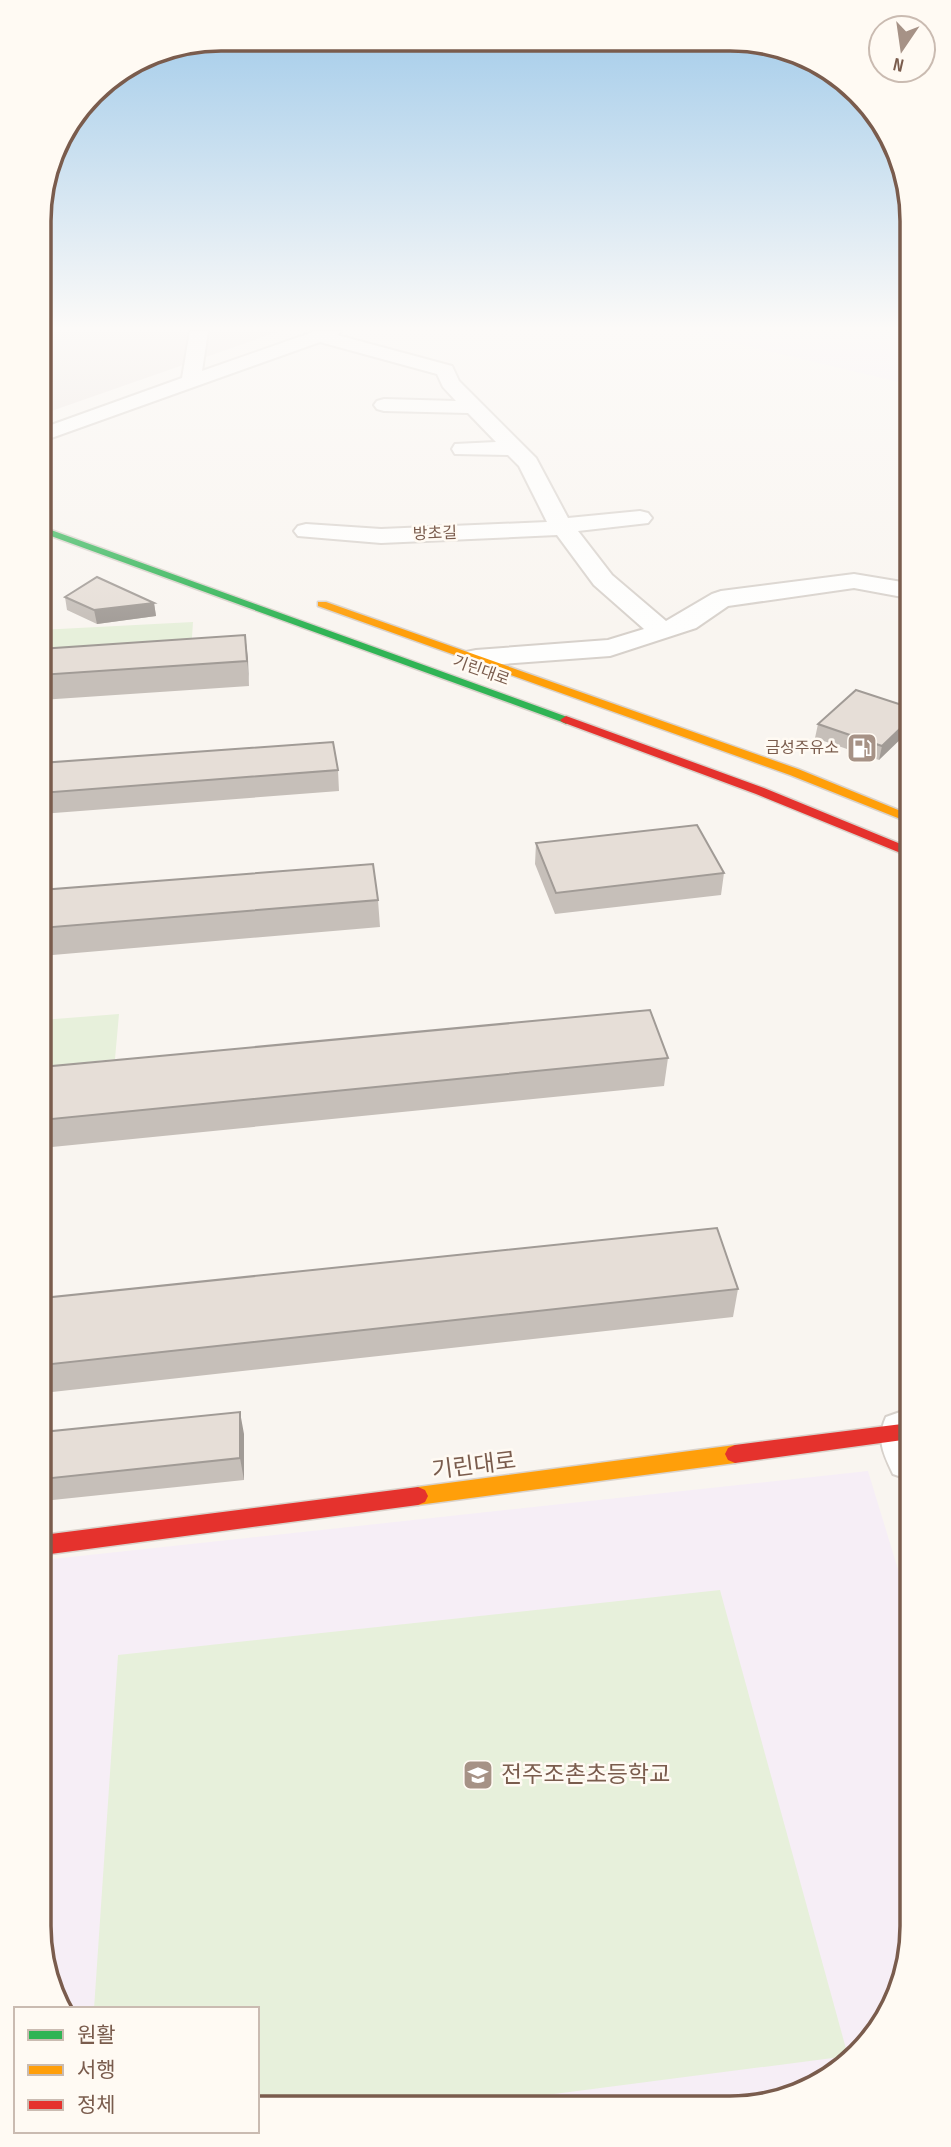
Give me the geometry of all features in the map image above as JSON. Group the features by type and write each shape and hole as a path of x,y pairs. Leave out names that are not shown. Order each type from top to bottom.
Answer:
{"street":[{"path":"498,431 528,463 563,527 603,580 663,632"},
{"path":"463,449 514,448"},
{"name":"방초길","path":"306,531 380,536 563,527 640,518"},
{"name":"기린대로","path":"51,533 760,791 900,849"},
{"path":"476,658 610,648 687,622 721,599 854,581 900,590"},
{"name":"기린대로","path":"309,600 794,772 900,815"},
{"name":"기린대로","path":"51,1544 900,1442"}],"shaded area":[{"name":"전주조촌초등학교","path":"868,1471 900,1576 900,1937 897,1959 883,2001 865,2030 825,2068 805,2079 774,2090 753,2095 730,2096 259,2096 259,2007 72,2007 64,1991 52,1949 51,1559"}],"green space":[{"path":"193,622 191,652 51,662 51,629"},
{"path":"119,1014 115,1059 51,1066 51,1019"},
{"name":"전주조촌초등학교","path":"720,1590 846,2050 838,2057 539,2096 259,2096 259,2007 94,2007 118,1655"}],"building":[{"path":"97,577 154,603 94,610 65,597"},
{"path":"245,635 247,661 51,674 51,648"},
{"path":"856,690 900,704 900,729 882,746 818,724"},
{"path":"333,742 338,770 51,792 51,762"},
{"path":"697,825 724,873 556,893 536,843"},
{"path":"373,864 378,900 51,927 51,889"},
{"path":"650,1010 668,1058 51,1119 51,1066"},
{"path":"717,1228 738,1289 51,1364 51,1297"},
{"path":"240,1412 240,1458 51,1478 51,1431"}],"traffic: fast":[{"path":"51,533 566,720"}],"traffic: slow":[{"path":"322,604 794,772 900,815"},
{"path":"418,1496 735,1454"}],"traffic: jam":[{"path":"566,720 760,791 900,849"},
{"path":"735,1454 900,1432"},
{"path":"51,1544 418,1496"}],"place":[{"name":"금성주유소","path":"862,748"},
{"name":"전주조촌초등학교","path":"478,1775"}]}
